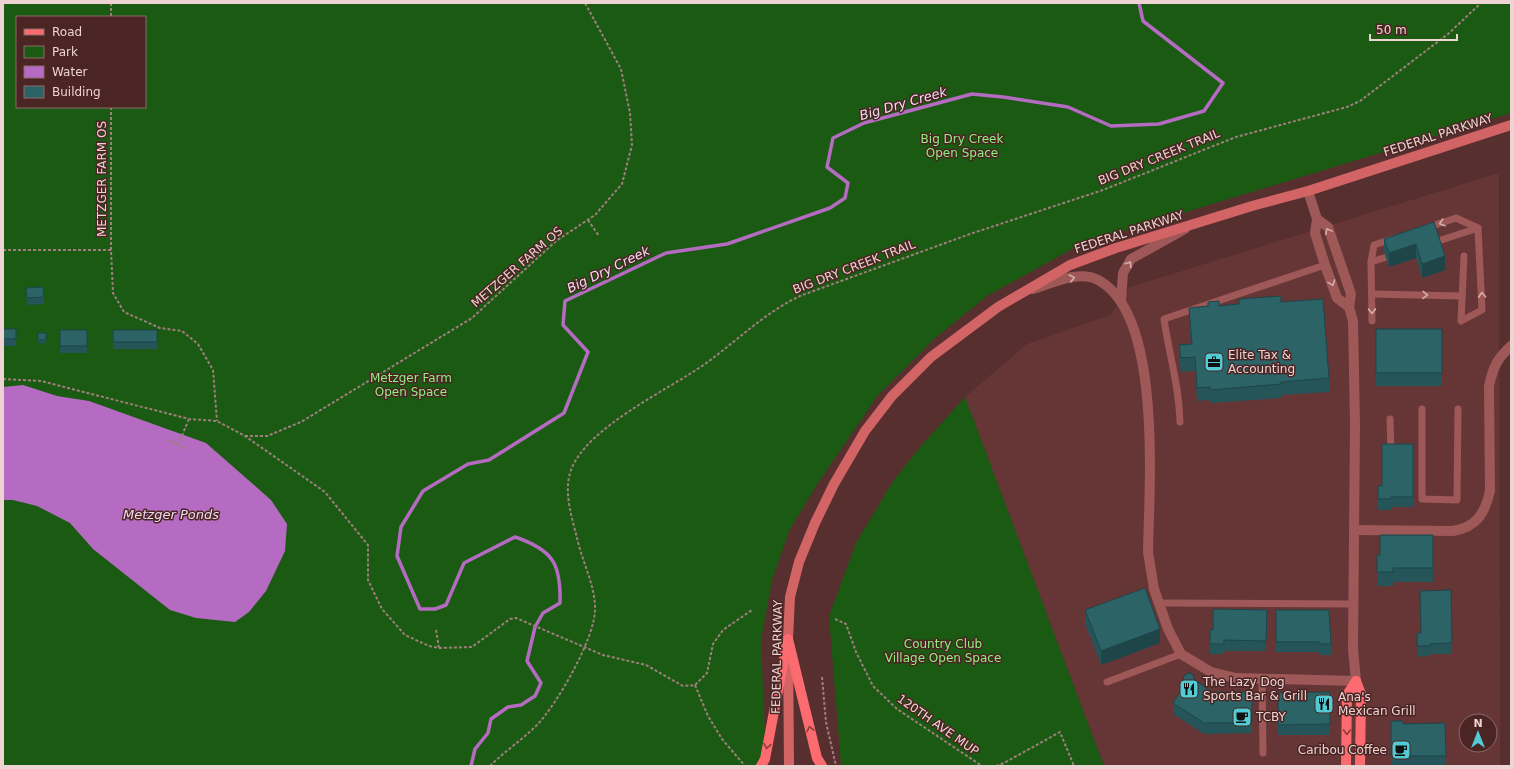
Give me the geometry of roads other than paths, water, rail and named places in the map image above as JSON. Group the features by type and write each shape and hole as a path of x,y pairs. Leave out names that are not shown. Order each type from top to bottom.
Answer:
{"main road":[{"name":"FEDERAL PARKWAY","path":"789,766 788,639 790,597 799,562 815,523 834,484 865,431 892,396 931,357 998,307 1070,265 1116,248 1308,191 1511,125"},
{"path":"761,766 765,759 788,639"},
{"path":"788,639 818,758 822,766"},
{"path":"1346,766 1347,695 1356,681"},
{"path":"1356,681 1361,694 1360,766"}],"street":[{"path":"1022,292 1080,276 1097,280 1121,301 1136,336 1145,375 1149,422 1148,552 1158,603 1168,629 1181,654 1210,672 1236,678 1356,681 1353,649 1354,339 1353,321 1349,307 1351,294 1328,227 1318,219 1308,191"},
{"path":"1318,219 1315,233 1325,265 1337,298 1349,307"},
{"path":"1121,301 1123,273 1131,259 1194,224"},
{"path":"1354,530 1453,530 1462,529 1475,523 1482,516 1490,491 1489,386 1492,372 1499,357 1511,346"}],"lane":[{"path":"1418,230 1456,218 1478,228"},
{"path":"1421,246 1478,228"},
{"path":"1464,256 1461,321 1482,310 1478,228"},
{"path":"1372,321 1371,262 1374,245 1396,238"},
{"path":"1371,262 1400,253"},
{"path":"1180,422 1180,400 1164,319 1325,265"},
{"path":"1372,294 1462,296"},
{"path":"1422,409 1422,499 1457,500 1458,409"},
{"path":"1390,419 1391,450"},
{"path":"1158,603 1354,604"},
{"path":"1107,682 1181,654"},
{"path":"1262,679 1263,753"}],"water":[{"name":"Metzger Ponds","path":"23,385 57,396 89,401 206,443 271,500 287,524 285,551 266,591 249,612 235,622 196,618 170,610 93,549 70,523 37,506 13,500 3,500 3,387"}],"waterway":[{"name":"Big Dry Creek","path":"471,766 475,749 488,733 491,719 508,707 521,705 535,696 541,683 527,661 535,627 543,613 560,603 559,578 556,569 547,554 539,547 515,537 464,563 446,605 435,609 420,609 397,556 401,527 423,491 468,464 489,460 564,413 588,352 563,325 565,301 666,253 727,244 830,208 845,198 848,183 827,167 833,138 864,123 972,94 1068,107 1111,126 1159,124 1204,111 1223,83 1143,21 1139,3"}],"place":[{"name":"Elite Tax & Accounting","path":"1214,362"},
{"name":"The Lazy Dog Sports Bar & Grill","path":"1189,689"},
{"name":"Ana's Mexican Grill","path":"1324,704"},
{"name":"TCBY","path":"1242,717"},
{"name":"Caribou Coffee","path":"1401,750"}],"park label":[{"name":"Big Dry Creek Open Space","path":"962,146"},
{"name":"Metzger Farm Open Space","path":"411,385"},
{"name":"Country Club Village Open Space","path":"943,651"}]}
